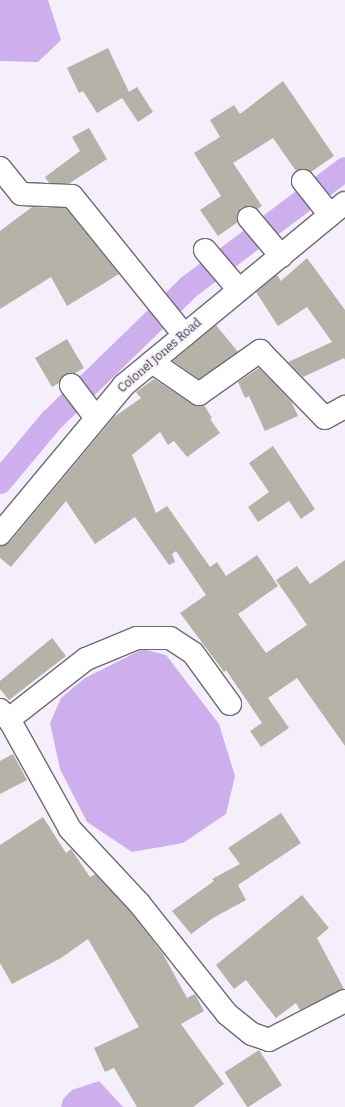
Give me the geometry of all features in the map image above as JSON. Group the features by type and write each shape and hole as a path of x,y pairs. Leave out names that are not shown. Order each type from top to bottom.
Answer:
{"street":[{"path":"0,168 21,194 72,196 181,331"},
{"path":"303,181 334,210"},
{"name":"Colonel Jones Road","path":"0,534 124,385 152,362 181,331 234,286 334,210"},
{"path":"250,218 277,253"},
{"path":"205,250 234,286"},
{"path":"152,362 198,394 260,351 326,418 345,407"},
{"path":"70,385 96,418"},
{"path":"230,704 193,653 170,638 136,638 86,659 13,716 5,716 70,829 139,903 227,1014 252,1034 269,1040 345,1001"}],"shaded area":[{"path":"0,0 48,0 61,40 38,62 0,61"},
{"path":"143,649 166,655 219,724 235,776 226,814 183,843 132,852 87,822 60,769 50,723 61,698 85,678"},
{"path":"99,1081 123,1107 61,1107 63,1099 72,1090"}],"building":[{"path":"108,48 129,92 137,87 153,112 138,122 122,98 97,113 83,91 79,93 67,68"},
{"path":"283,81 334,156 311,172 302,169 296,171 273,138 233,163 262,206 257,209 247,206 241,208 237,214 238,222 218,236 200,210 221,196 194,153 220,137 210,120 234,105 240,114"},
{"path":"89,128 107,159 70,183 49,183 45,177 80,151 72,137"},
{"path":"32,207 66,208 119,274 67,306 51,277 0,309 0,231"},
{"path":"307,258 345,310 345,360 344,358 303,377 288,362 332,342 307,307 278,326 256,292 277,275 281,281"},
{"path":"216,325 238,352 199,379 173,361"},
{"path":"67,339 84,368 75,373 64,375 59,383 52,387 35,358"},
{"path":"259,368 291,401 298,416 265,431 249,396 245,398 238,382"},
{"path":"154,379 192,404 204,405 212,418 210,419 220,433 187,457 174,441 168,445 160,432 132,455 156,513 167,506 210,567 217,562 226,576 257,555 278,586 238,614 266,653 307,625 276,580 297,566 310,584 345,560 345,746 297,678 268,698 289,728 261,747 250,731 262,723 226,670 224,672 180,613 206,595 176,551 172,554 175,562 169,565 135,517 95,544 66,501 11,567 0,558 0,546 10,542 114,417 141,398 136,392"},
{"path":"273,446 315,509 301,519 289,501 258,522 248,507 269,492 249,463"},
{"path":"52,638 66,656 9,700 0,689 0,681"},
{"path":"13,754 27,780 0,794 0,761"},
{"path":"281,813 301,843 238,885 246,900 213,918 191,934 172,911 214,881 212,879 240,864 228,848"},
{"path":"43,817 66,853 71,849 90,877 95,874 130,911 163,954 187,998 195,994 204,1011 181,1024 224,1084 193,1107 137,1107 114,1068 105,1072 94,1048 139,1027 88,939 61,958 12,984 0,963 0,845"},
{"path":"302,895 329,928 317,938 344,989 300,1010 296,1003 276,1018 246,980 234,989 216,965"},
{"path":"259,1050 282,1085 247,1107 225,1072"}],"waterway":[{"path":"0,482 51,421 190,286 345,169"}]}
